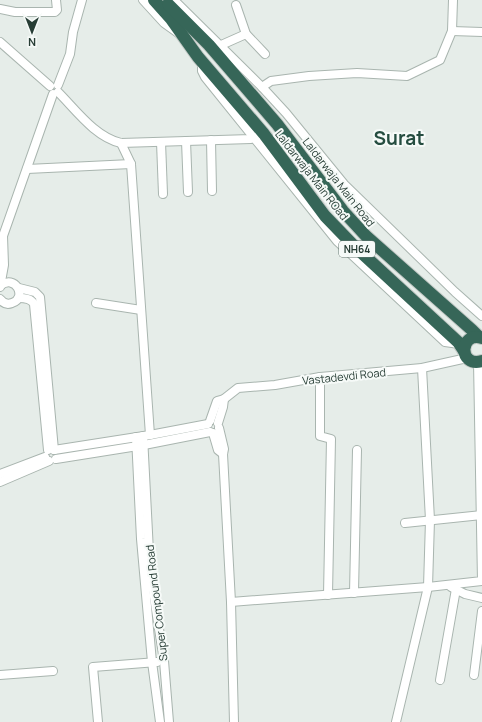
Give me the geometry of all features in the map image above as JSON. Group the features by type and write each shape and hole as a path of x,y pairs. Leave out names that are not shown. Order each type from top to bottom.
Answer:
{"highway":[{"name":"NH64","path":"154,0 174,6 214,44"},
{"name":"NH64","path":"174,6 185,38"},
{"name":"Laldarwaja Main ROad","path":"185,38 259,136 325,216 353,245 470,355"},
{"name":"Laldarwaja Main Road","path":"214,44 343,211 366,236 480,338"},
{"name":"NH64","path":"470,355 464,347 468,340 475,337 480,338"}],"street":[{"path":"0,10 15,12 54,12 57,10 56,0"},
{"path":"0,286 4,265 3,236 55,89 70,54 73,32 82,0"},
{"path":"144,0 164,23 185,38"},
{"path":"262,87 271,81 309,76 357,73 407,76 440,60 452,31 454,0"},
{"path":"236,5 246,34 265,54"},
{"path":"452,31 482,32"},
{"path":"214,44 246,34"},
{"path":"0,42 55,89 101,134 111,140 121,143 161,142 250,139 259,136"},
{"path":"214,44 262,87 344,184 455,292 482,316"},
{"path":"277,124 286,114"},
{"path":"211,140 212,191"},
{"path":"186,141 188,192"},
{"path":"161,142 163,194"},
{"path":"27,169 131,164 121,143"},
{"name":"Super Compound Road","path":"131,164 141,310 143,436 140,446 141,539 152,662 160,722"},
{"path":"4,265 12,283"},
{"path":"0,286 7,282 12,283 19,288 35,292 38,294 40,299 51,454"},
{"path":"1,301 12,303 18,298 20,292 19,288"},
{"path":"18,298 26,298 34,304 51,454"},
{"path":"96,303 141,310"},
{"path":"231,602 428,587 482,581 482,515 470,355"},
{"name":"Vastadevdi Road","path":"213,427 217,401 224,399 238,388 275,385 320,377 422,368 470,355"},
{"path":"396,722 428,587 430,520 422,368"},
{"path":"320,377 320,436 331,439 328,595"},
{"path":"0,474 51,454 143,436 213,427"},
{"path":"0,482 51,454 140,446 213,427"},
{"path":"213,427 224,449 223,454 231,602 234,722"},
{"name":"Super Compound Road","path":"140,446 150,571 164,662 170,722"},
{"path":"354,593 357,450"},
{"path":"404,523 482,515"},
{"path":"448,584 465,594 482,598"},
{"path":"440,680 456,589"},
{"path":"474,675 482,611"},
{"path":"98,722 94,667 164,662"},
{"path":"0,675 53,671"}],"district":[{"name":"Surat","path":"399,138"}]}
